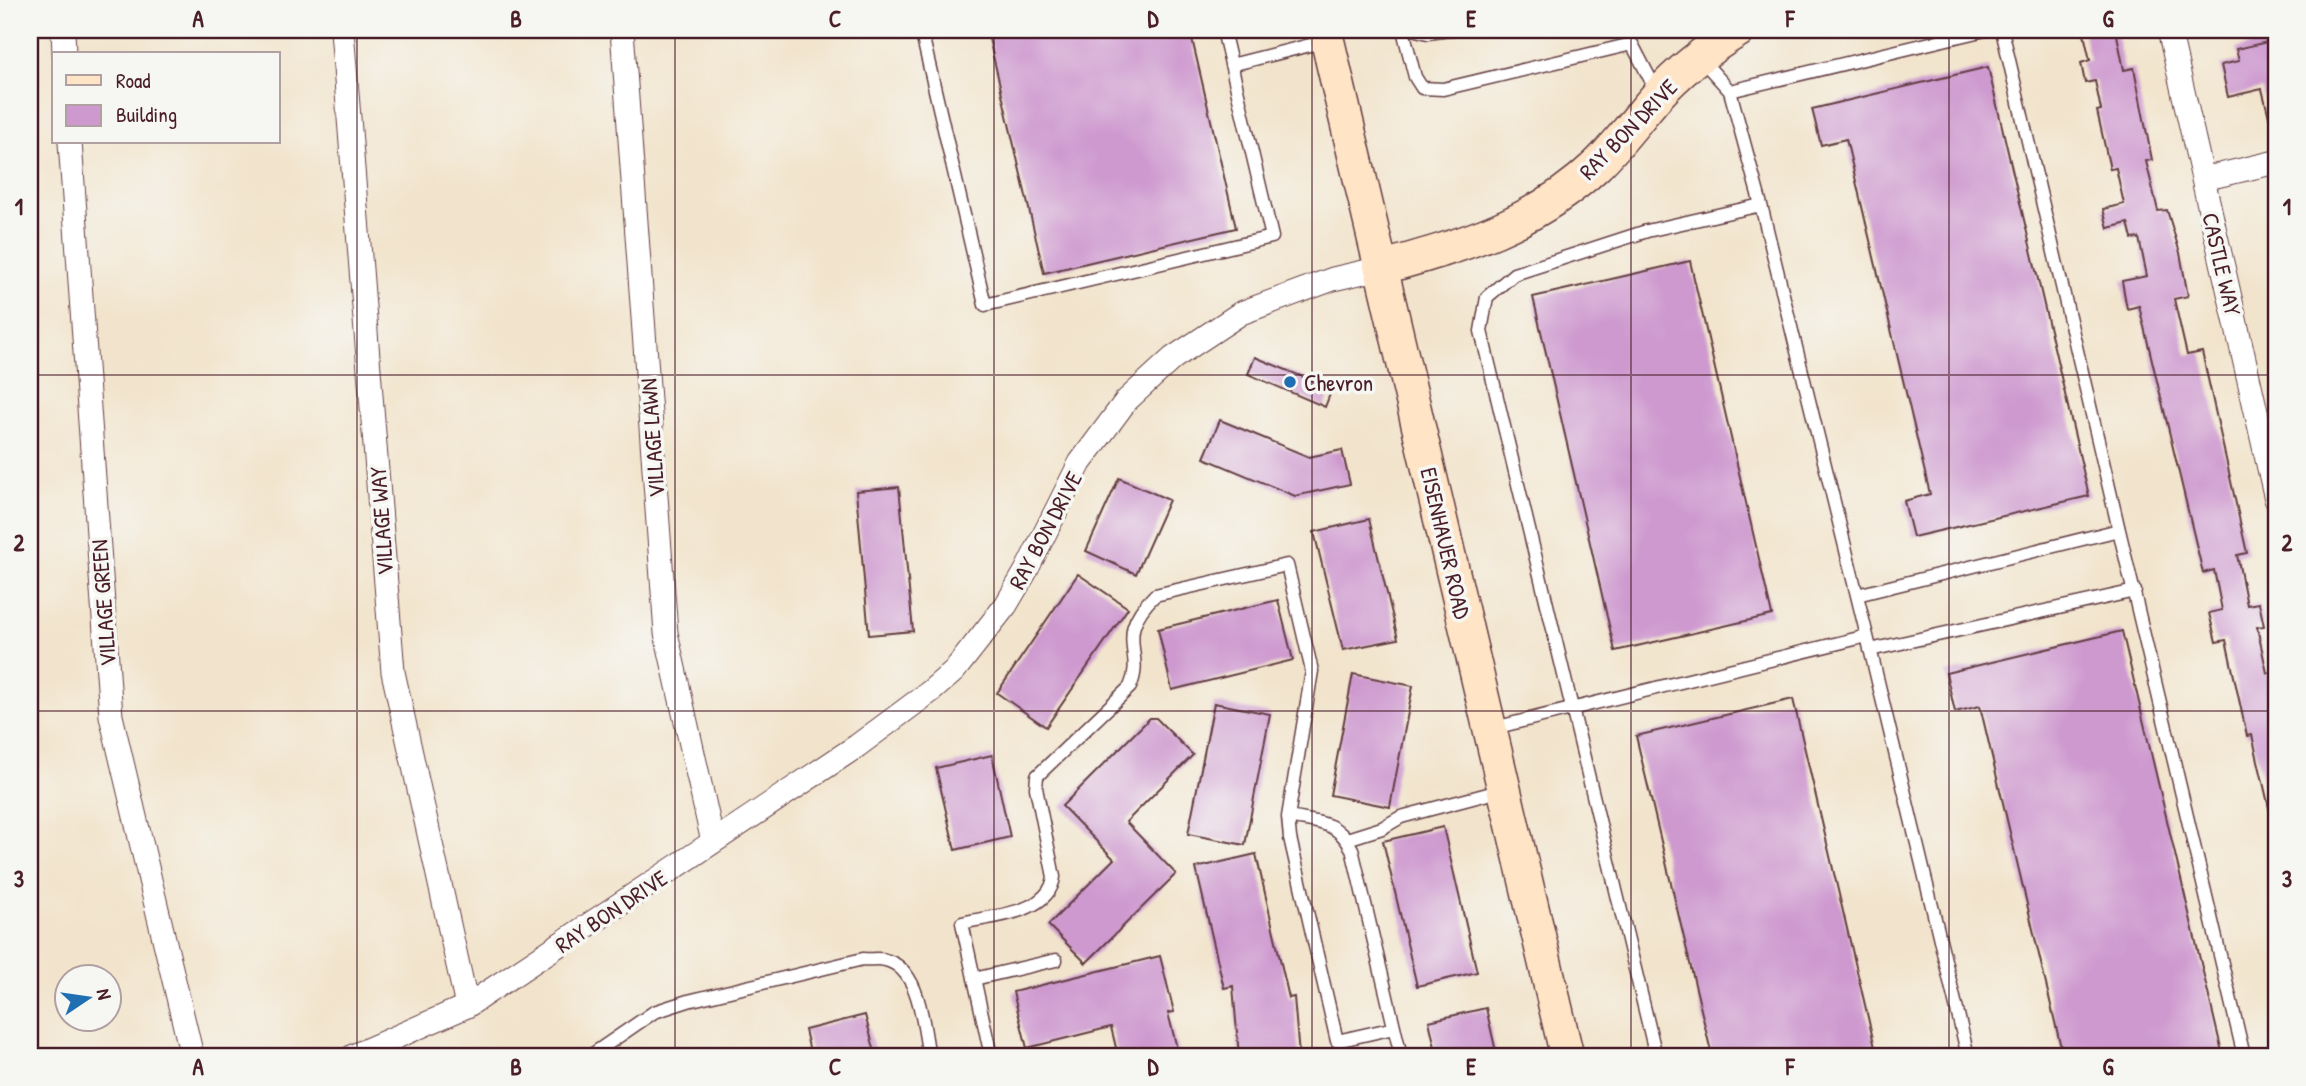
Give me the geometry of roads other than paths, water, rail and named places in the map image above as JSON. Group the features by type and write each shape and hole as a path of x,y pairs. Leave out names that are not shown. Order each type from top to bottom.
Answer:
{"main road":[{"name":"RAY BON DRIVE","path":"1381,268 1477,240 1541,208 1598,164 1658,94 1699,57 1739,30"},
{"name":"EISENHAUER ROAD","path":"1327,35 1567,1056"}],"street":[{"path":"62,30 64,52"},
{"name":"VILLAGE WAY","path":"342,30 393,672 467,1006"},
{"name":"VILLAGE LAWN","path":"622,30 667,633 713,842"},
{"name":"CASTLE WAY","path":"2169,30 2203,179 2269,437 2276,499"},
{"name":"VILLAGE GREEN","path":"71,144 111,716 192,1056"},
{"path":"2203,179 2276,162"},
{"name":"RAY BON DRIVE","path":"353,1056 377,1051 467,1006 857,746 954,671 989,629 1026,571 1080,463 1126,401 1173,358 1241,313 1333,279 1381,268"}],"lane":[{"path":"921,30 985,305 1272,237 1223,30"},
{"path":"1403,30 1415,77 1422,88 1433,89 1632,44"},
{"path":"1416,30 1428,33 1450,30"},
{"path":"1629,30 1632,44 1658,94"},
{"path":"1730,91 1986,30"},
{"path":"2001,30 2245,1056"},
{"path":"1231,65 1327,35"},
{"path":"1699,57 1730,91 1761,205 1968,1056"},
{"path":"1656,1056 1482,331 1487,297 1514,274 1647,231 1761,205"},
{"path":"1857,595 2119,530"},
{"path":"991,1056 962,923 1035,905 1053,887 1054,877 1036,788 1037,776 1130,687 1134,680 1130,640 1133,627 1140,610 1155,595 1287,565 1312,671 1288,817 1290,838 1337,1041 1394,1028"},
{"path":"1870,650 2135,591"},
{"path":"1490,729 1867,636"},
{"path":"1347,839 1382,828 1401,817 1504,789"},
{"path":"1288,817 1332,825 1347,839 1352,849 1401,1056"},
{"path":"590,1056 654,1012 688,1001 863,960 887,960 902,970 911,982 929,1056"},
{"path":"974,979 1056,960"}],"place":[{"name":"Chevron","path":"1290,382"}]}
